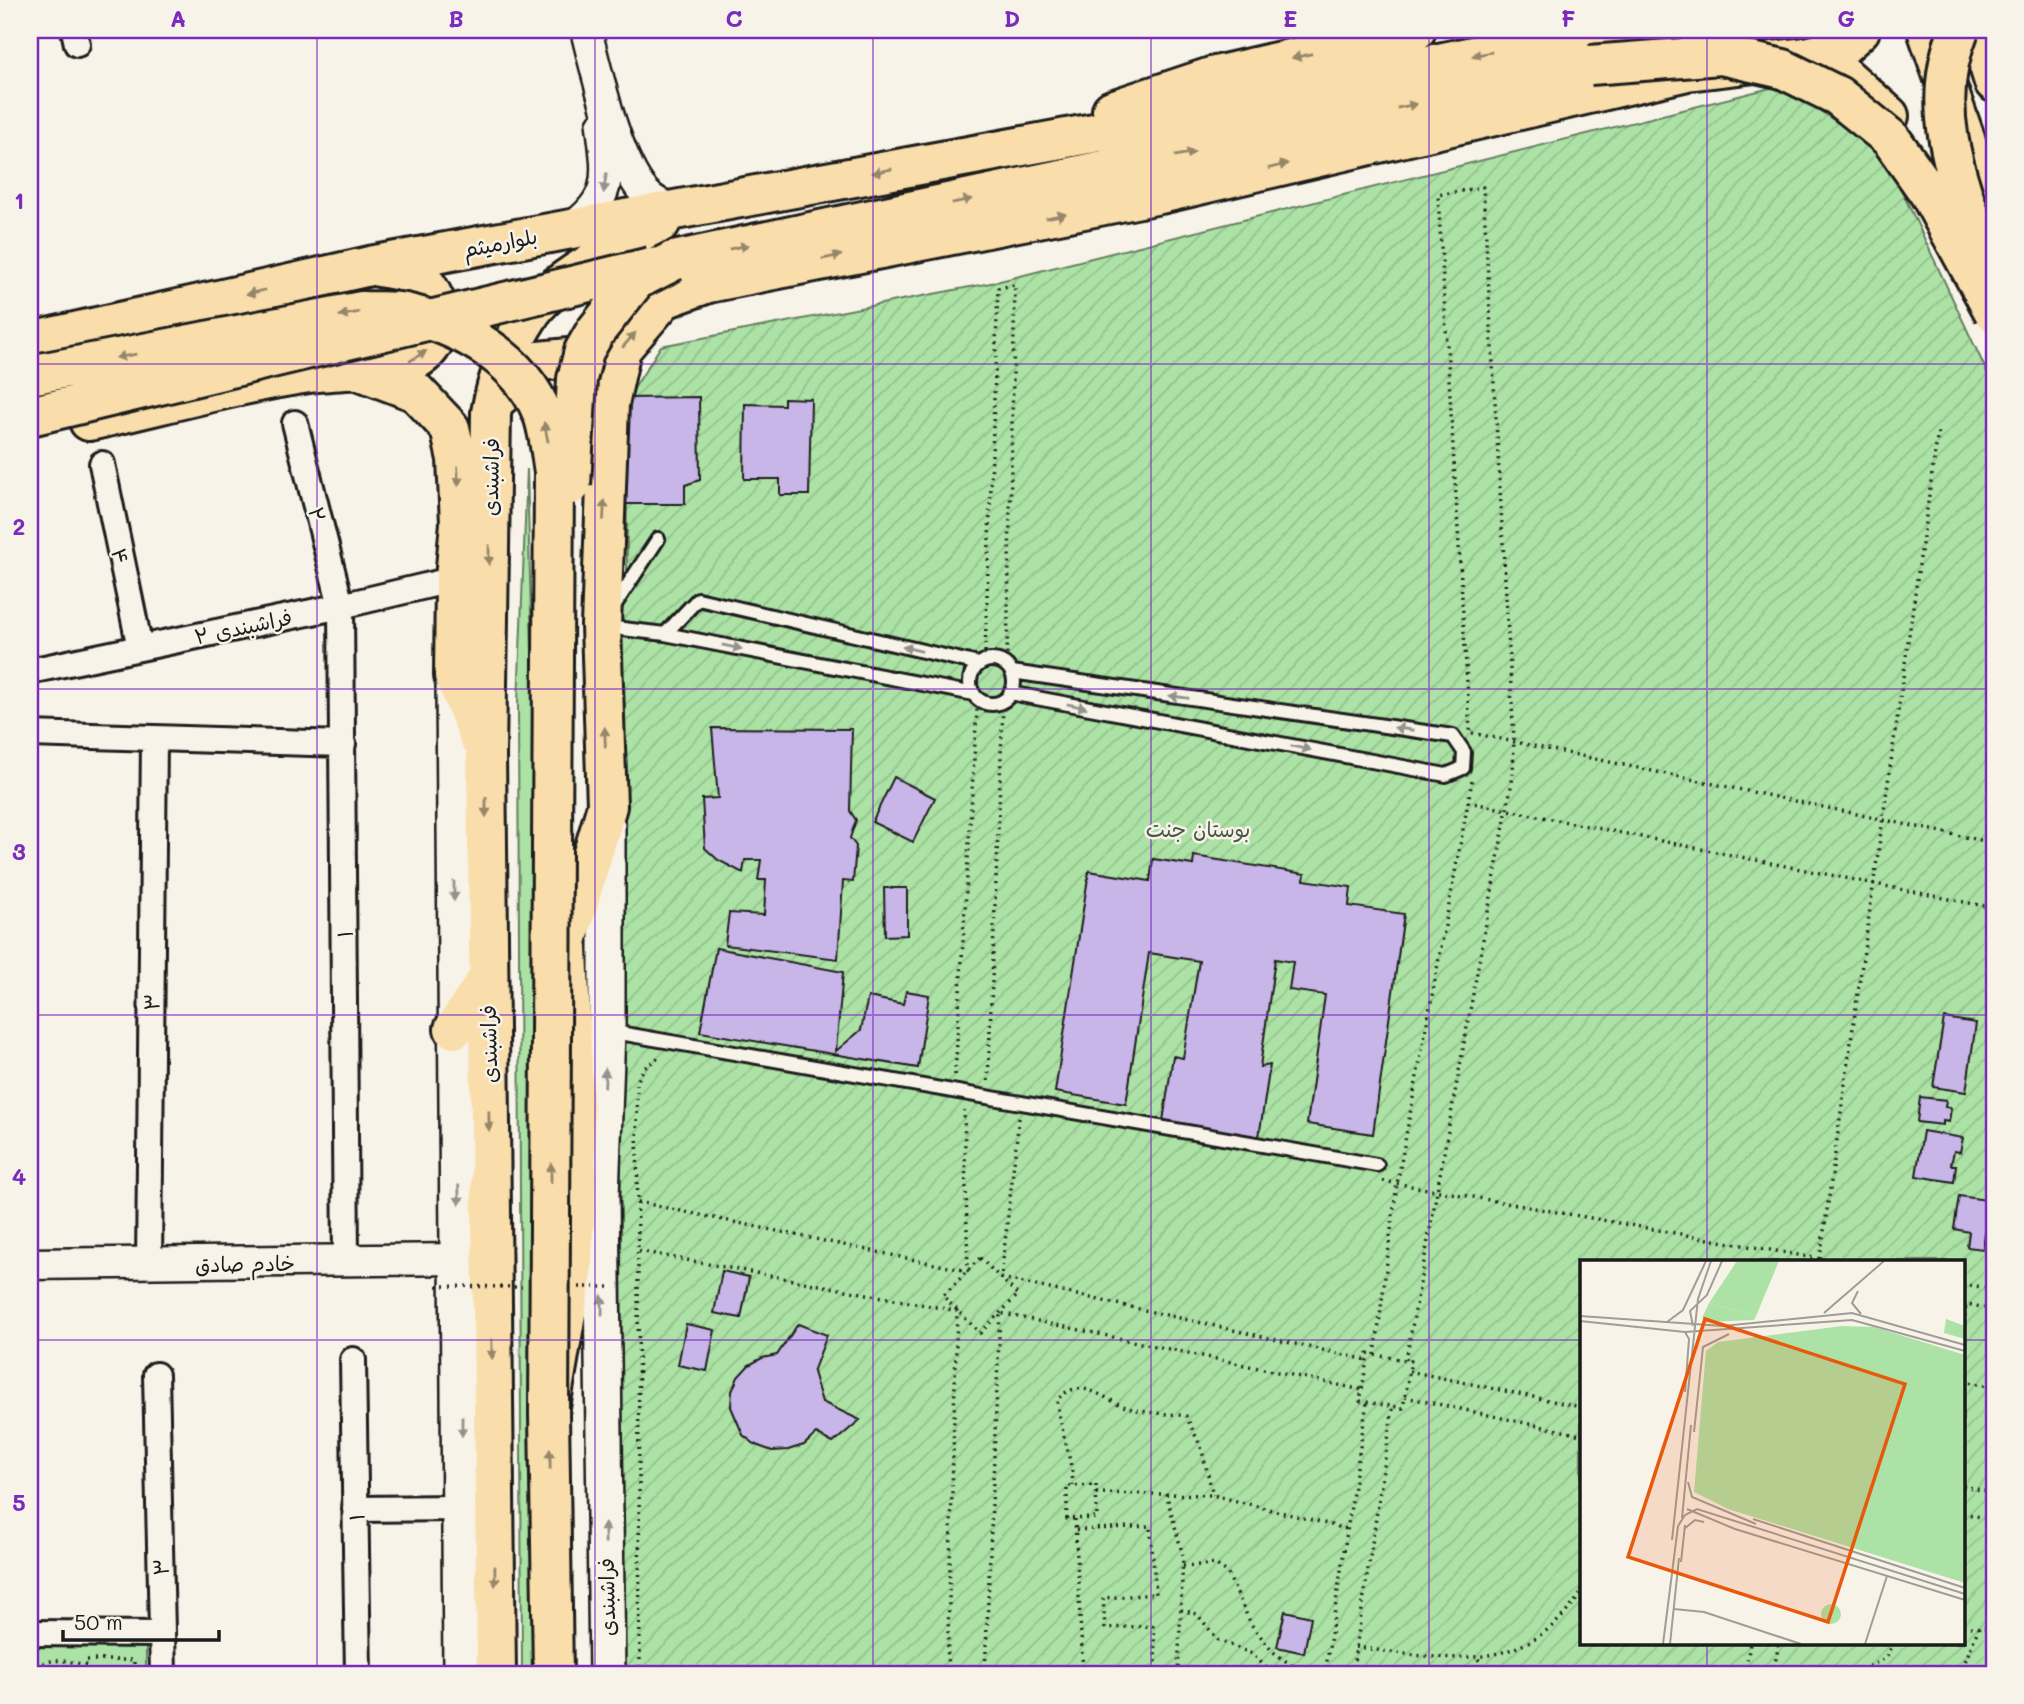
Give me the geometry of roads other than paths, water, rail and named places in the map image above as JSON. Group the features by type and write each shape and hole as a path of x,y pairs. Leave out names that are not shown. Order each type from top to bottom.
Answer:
{"main road":[{"path":"973,153 1211,77 1416,30"},
{"path":"973,153 1593,47 1737,30"},
{"path":"568,938 607,806 601,626 609,404 621,349 664,299 708,283 1160,194 1687,71 1805,57 1839,49 1860,30"},
{"path":"1927,30 1994,221"},
{"path":"1959,30 1952,45 1942,105 1957,182 1994,280"},
{"path":"1978,30 1994,82"},
{"path":"30,416 673,261 1593,47 1721,55 1783,69 1838,96 1891,139 1929,193 1994,312"},
{"path":"1805,57 1842,74 1880,106 1916,144 1945,183 1994,270"},
{"name":"بلوارمیثم","path":"30,342 370,266 678,212 973,153"},
{"name":"فراشبندی","path":"496,1674 486,754 491,413 498,377 531,312 566,280 678,212"},
{"path":"550,1413 572,1278 577,1172 590,1040 568,938 571,477 577,379 584,351 618,300 636,280 673,261"},
{"path":"30,433 306,373 414,361 429,349 438,335 439,316 426,283 404,271 370,266"},
{"path":"30,375 362,311 404,313 464,334 489,348 512,367 526,384 543,415 555,472 550,1413 553,1674"},
{"path":"491,413 512,375 538,361 569,358 594,374 609,404"},
{"path":"353,367 416,393 450,428 457,459 460,523 454,579 454,676 486,754"},
{"name":"فراشبندی","path":"454,676 454,1029 461,1259 461,1674"},
{"name":"فراشبندی","path":"607,806 590,1040 601,1196 607,1674"},
{"path":"454,1029 487,979"}],"street":[{"path":"586,30 595,67 633,177 647,195 678,212"},
{"path":"570,229 601,202 607,183 595,67"},
{"name":"۲","path":"295,423 341,606"},
{"name":"۴","path":"102,464 140,648"},
{"name":"۲ فراشبندی","path":"30,671 341,606 454,579"},
{"name":"۱","path":"341,606 346,1261"},
{"path":"30,734 343,744"},
{"name":"۳","path":"149,1265 154,738"},
{"name":"خادم صادق","path":"30,1265 461,1259"},
{"name":"۱","path":"353,1360 358,1674"},
{"name":"۳","path":"156,1375 163,1674"},
{"path":"355,1509 461,1508"},
{"path":"30,1633 162,1634"}],"lane":[{"path":"658,539 601,626 665,634 976,697 989,704 1007,697 1446,775 1463,768 1464,752 1453,736 1009,669 999,661 982,662 698,599 665,634"},
{"path":"976,697 971,676 982,662"},
{"path":"1007,697 1014,683 1009,669"},
{"path":"590,1040 1377,1165"}],"park label":[{"name":"بوستان جنت","path":"1198,828"}]}
